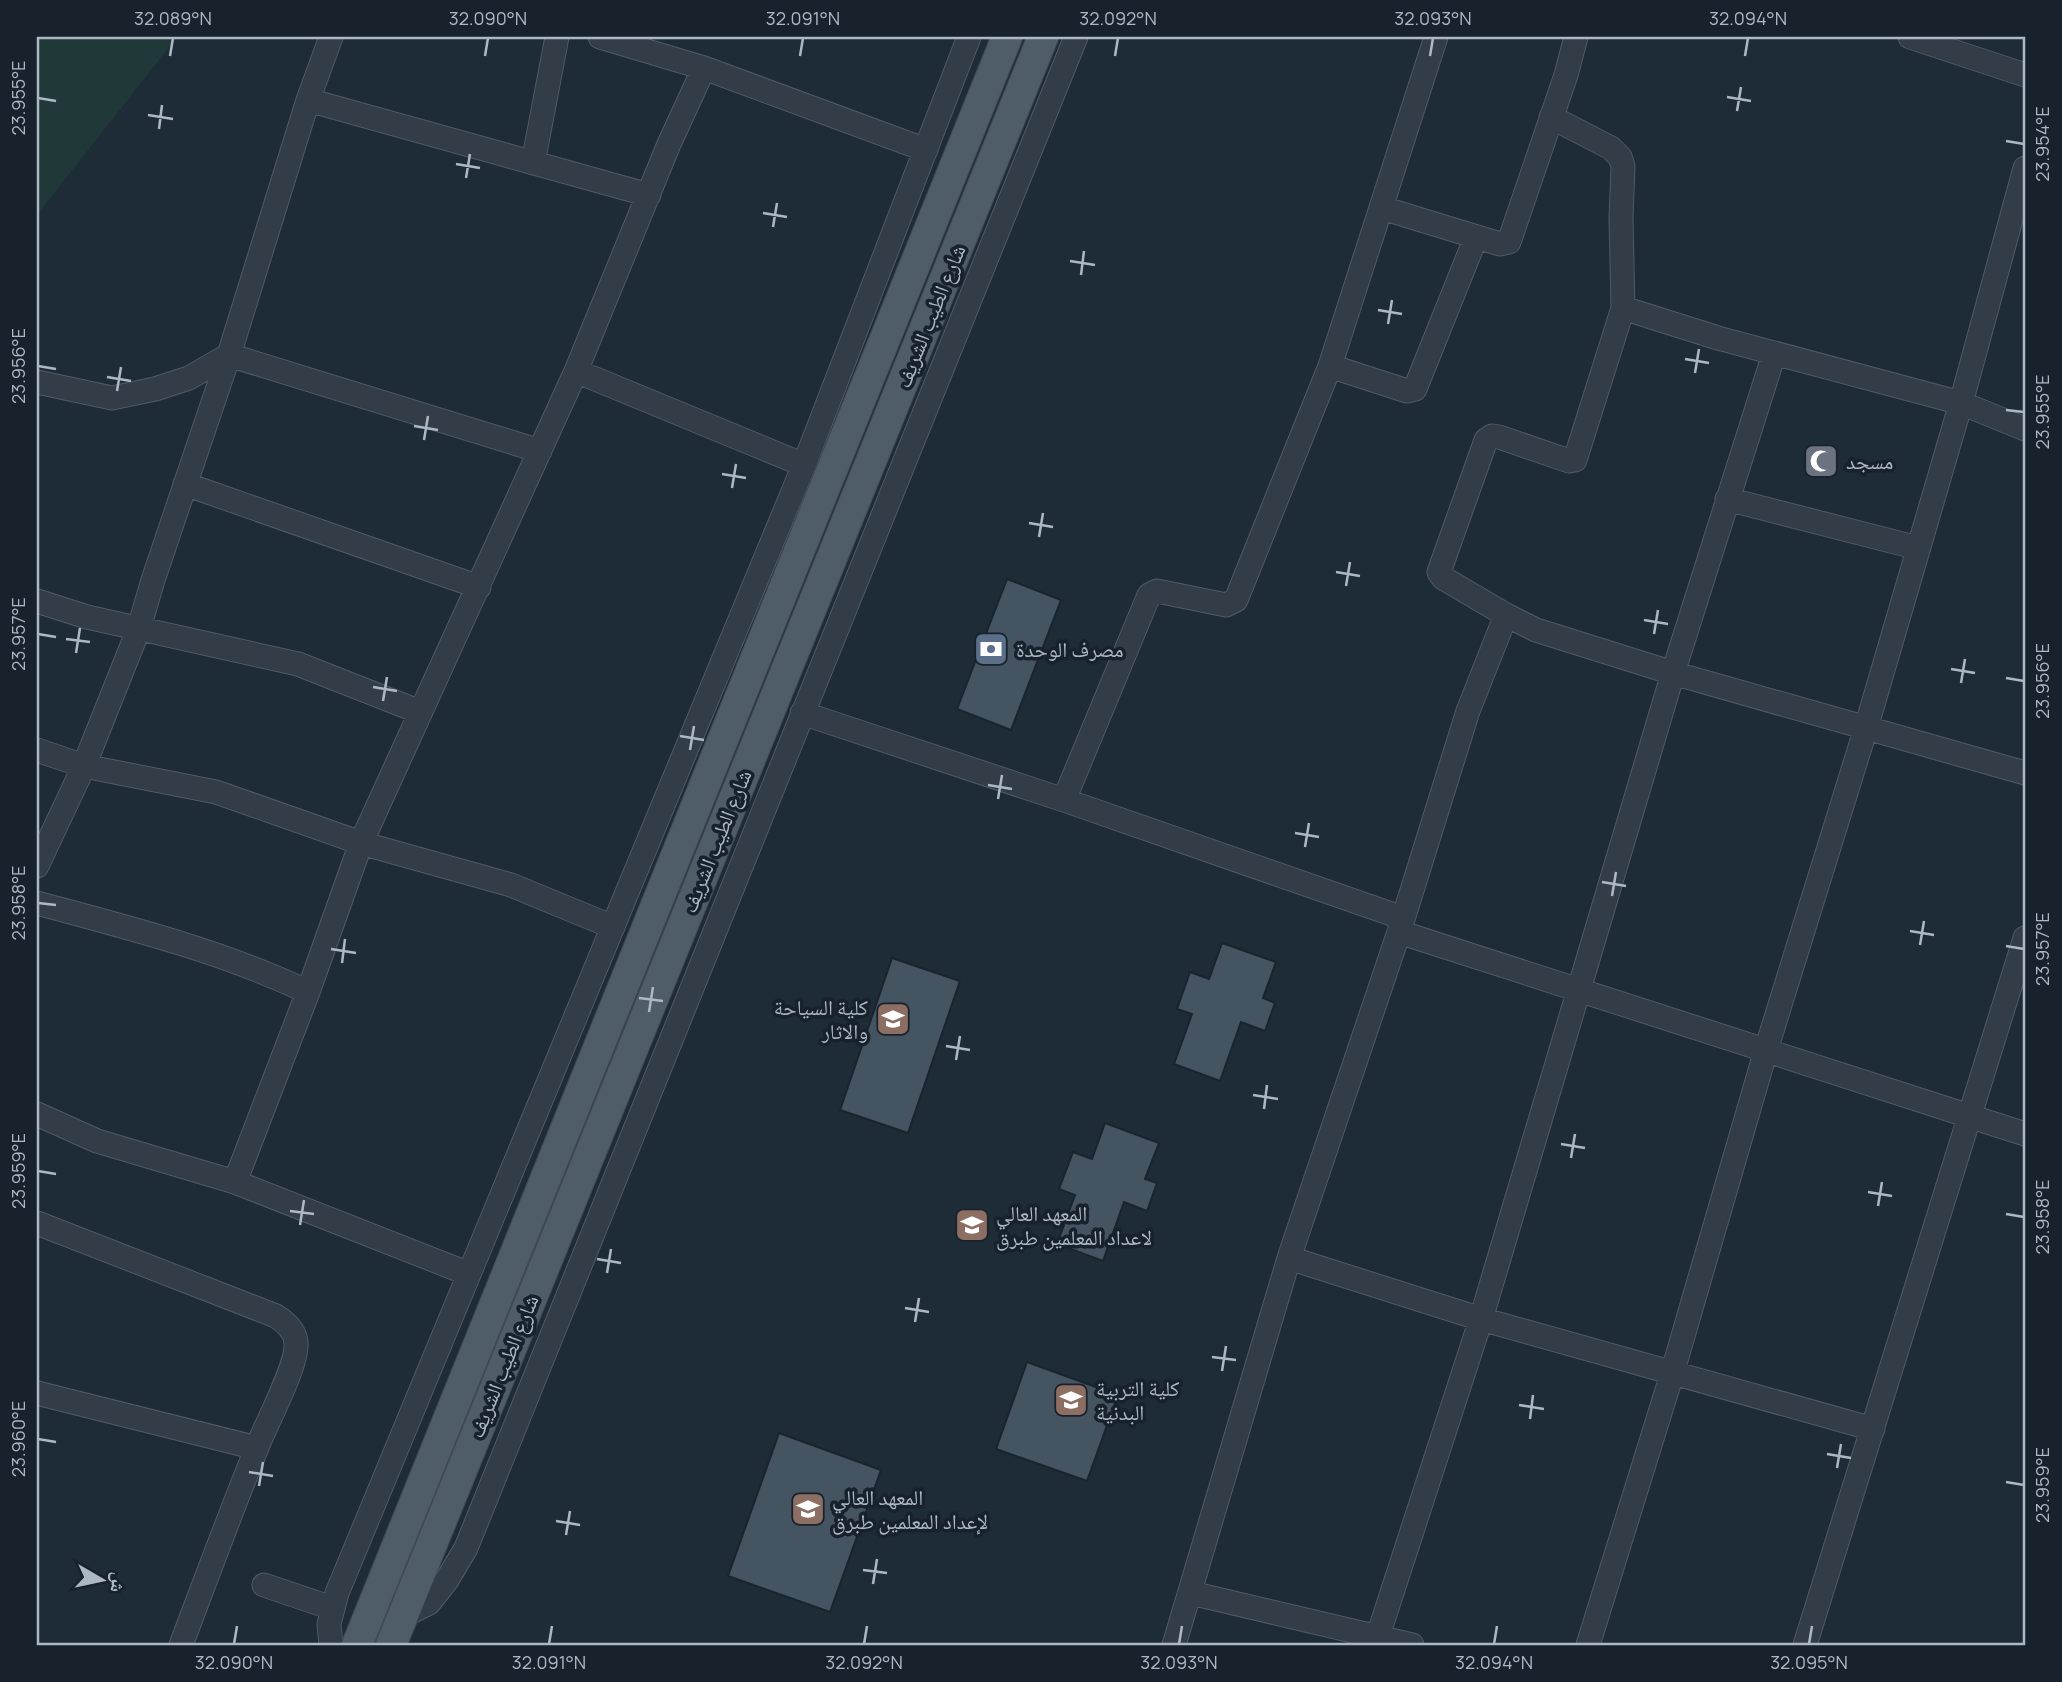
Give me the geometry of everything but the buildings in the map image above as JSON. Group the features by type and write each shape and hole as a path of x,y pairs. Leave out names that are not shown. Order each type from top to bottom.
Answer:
{"main road":[{"name":"شارع الطيب الشريف","path":"357,1645 1007,37"},
{"name":"شارع الطيب الشريف","path":"391,1645 1043,37"}],"street":[{"path":"37,866 85,766 139,628 229,355 308,100 331,37"},
{"path":"533,163 557,37"},
{"path":"600,37 704,68 926,150"},
{"path":"331,1645 329,1624 332,1608 804,466 969,37"},
{"path":"403,1616 429,1602 447,1580 466,1548 1076,37"},
{"path":"1064,800 1149,595 1157,591 1226,605 1236,600 1330,366 1436,37"},
{"path":"1382,208 1500,244 1511,239 1576,37"},
{"path":"1910,37 2025,75"},
{"path":"235,1182 362,843 576,372 668,144 704,68"},
{"path":"308,100 649,195"},
{"path":"1551,117 1611,148 1620,157 1623,166 1623,309 1575,460 1569,461 1500,437 1492,436 1486,440 1439,572 1443,578 1536,630 1673,673 2025,773"},
{"path":"1588,1645 1672,1374 1766,1050 1866,728 1961,403 2025,168"},
{"path":"1330,366 1407,391 1415,389 1476,237"},
{"path":"1623,309 1774,354 1961,403 2025,429"},
{"path":"1376,1641 1481,1319 1673,673 1774,354"},
{"path":"37,382 111,398 155,389 188,378 229,355 540,451"},
{"path":"576,372 804,466"},
{"path":"185,484 479,587"},
{"path":"1727,499 1918,548"},
{"path":"37,601 87,617 298,664 420,712"},
{"path":"1174,1645 1289,1258 1401,925 1468,711 1506,615"},
{"path":"802,713 1064,800 1579,989 2025,1134"},
{"path":"37,750 85,766 216,792 362,843 511,886 614,927"},
{"path":"37,903 200,948 267,972 308,992"},
{"path":"1805,1645 2025,938"},
{"path":"37,1114 97,1141 235,1182 469,1274"},
{"path":"37,1223 285,1321 295,1336 296,1349 181,1645"},
{"path":"1289,1258 1481,1319 1873,1429"},
{"path":"37,1393 257,1448"},
{"path":"264,1585 332,1608"},
{"path":"1191,1593 1376,1641 1412,1645"}],"green space":[{"path":"37,37 177,37 37,215"}],"place":[{"name":"مسجد","path":"1821,461"},
{"name":"مصرف الوحدة","path":"991,649"},
{"name":"كلية السياحة والاثار","path":"893,1019"},
{"name":"المعهد العالي لاعداد المعلمين طبرق","path":"972,1225"},
{"name":"كلية التربية البدنية","path":"1071,1400"},
{"name":"المعهد العالي لإعداد المعلمين طبرق","path":"808,1509"}]}
